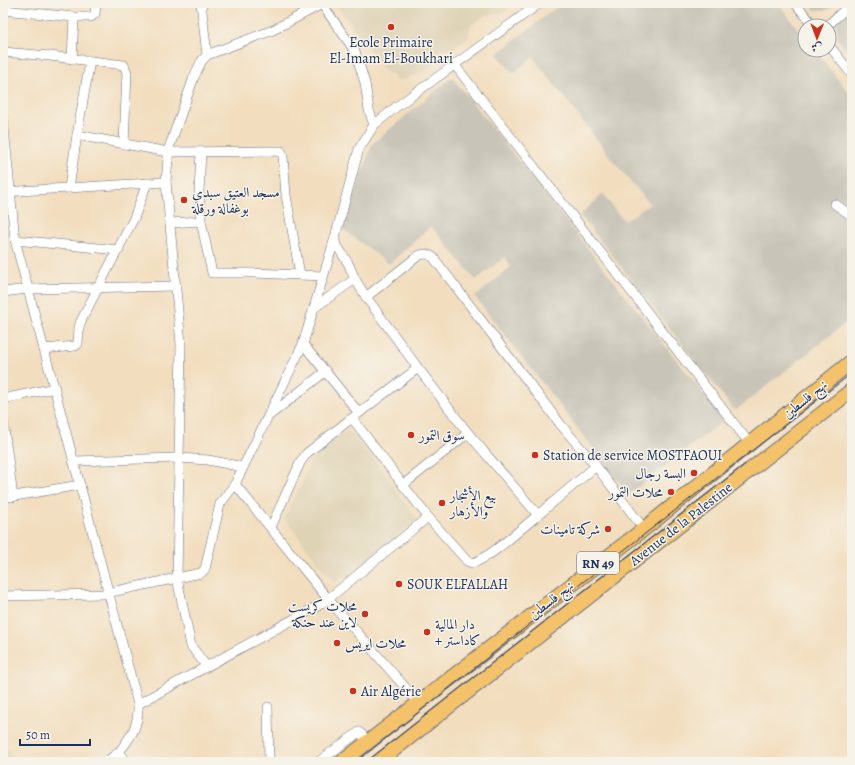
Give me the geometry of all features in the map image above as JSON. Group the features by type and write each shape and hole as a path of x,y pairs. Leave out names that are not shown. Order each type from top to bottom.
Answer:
{"main road":[{"name":"نهج فلسطين","path":"342,762 644,529 852,361"},
{"name":"Avenue de la Palestine","path":"378,762 852,390"}],"street":[{"path":"3,10 74,17 93,16 95,14 96,3"},
{"path":"201,3 207,55"},
{"path":"3,596 102,594 201,573 205,569 220,504 235,484 304,344 359,149 374,125 396,106 540,3"},
{"path":"795,3 807,18"},
{"path":"836,18 852,3"},
{"path":"207,667 191,646 177,578 181,344 166,182 168,152 194,77 201,62 207,55 273,30 321,4 355,51 365,83 369,110 374,125"},
{"path":"72,59 74,17"},
{"path":"3,52 124,65 126,69 124,144"},
{"path":"837,55 852,75"},
{"path":"69,188 90,61"},
{"path":"454,64 750,444"},
{"path":"3,122 7,191 15,240 138,704 139,716 135,729 119,752 106,762"},
{"path":"77,135 168,152 281,152 283,154 286,195 300,275"},
{"path":"201,152 199,186 201,221 212,273 323,276"},
{"path":"7,191 166,182"},
{"path":"44,349 77,345 81,321 134,218 147,183"},
{"path":"835,204 852,216"},
{"path":"170,223 201,221"},
{"path":"15,240 118,250"},
{"path":"334,241 348,263 366,298 418,368 468,433 538,514"},
{"path":"366,298 418,256 423,254 433,257 561,425 596,466 644,529"},
{"path":"314,308 356,280"},
{"path":"3,292 28,289 176,286"},
{"path":"304,344 326,371 403,485 428,517 467,561 472,563 478,561 502,545 596,466"},
{"path":"271,527 302,461 307,454 355,415 418,368"},
{"path":"267,418 326,371"},
{"path":"3,399 55,388"},
{"path":"3,421 13,496"},
{"path":"403,485 468,433"},
{"path":"73,461 178,458 208,460 243,467"},
{"path":"235,484 328,599 418,702"},
{"path":"3,498 80,485"},
{"path":"138,704 316,608 428,517"},
{"path":"268,707 269,762"},
{"path":"318,762 358,732 368,741"},
{"path":"119,752 127,762"}],"shaded area":[{"name":"Ecole Primaire El-Imam El-Boukhari","path":"335,3 507,3 510,7 499,15 487,14 470,26 469,36 451,50 443,49 435,56 435,62 418,76 411,76 407,79 396,80 392,73 387,73"},
{"path":"562,3 778,3 797,28 797,58 821,58 852,97 852,318 735,411 580,215 603,194 625,221 650,204 615,163 533,57 513,73 497,54"},
{"path":"809,3 837,3 828,10 815,10"},
{"path":"852,10 852,57 837,38 837,21"},
{"path":"452,77 724,420 629,494 475,297 511,267 505,257 476,280 431,226 389,264 343,229 372,144"},
{"path":"348,431 354,435 380,467 417,520 364,564 334,583 284,518 304,478 309,462 341,434"},
{"path":"3,743 17,762 3,762"}],"tram line":[{"path":"356,762 574,589 852,373"},
{"path":"366,762 745,464"}],"place":[{"name":"Ecole Primaire El-Imam El-Boukhari","path":"391,27"},
{"name":"مسجد العتيق سبدي بوغفالة ورقلة","path":"184,200"},
{"name":"سوق التمور","path":"411,435"},
{"name":"Station de service MOSTFAOUI","path":"535,455"},
{"name":"البسة رجال","path":"694,473"},
{"name":"محلات التمور","path":"671,492"},
{"name":"بيع الأشجار والأزهار","path":"442,503"},
{"name":"شركة تامينات","path":"608,529"},
{"name":"SOUK ELFALLAH","path":"399,584"},
{"name":"محلات كريست لاين عند حنكة","path":"365,614"},
{"name":"دار المالية + كاداستر","path":"427,632"},
{"name":"محلات ايريس","path":"337,643"},
{"name":"Air Algérie","path":"353,691"}]}
